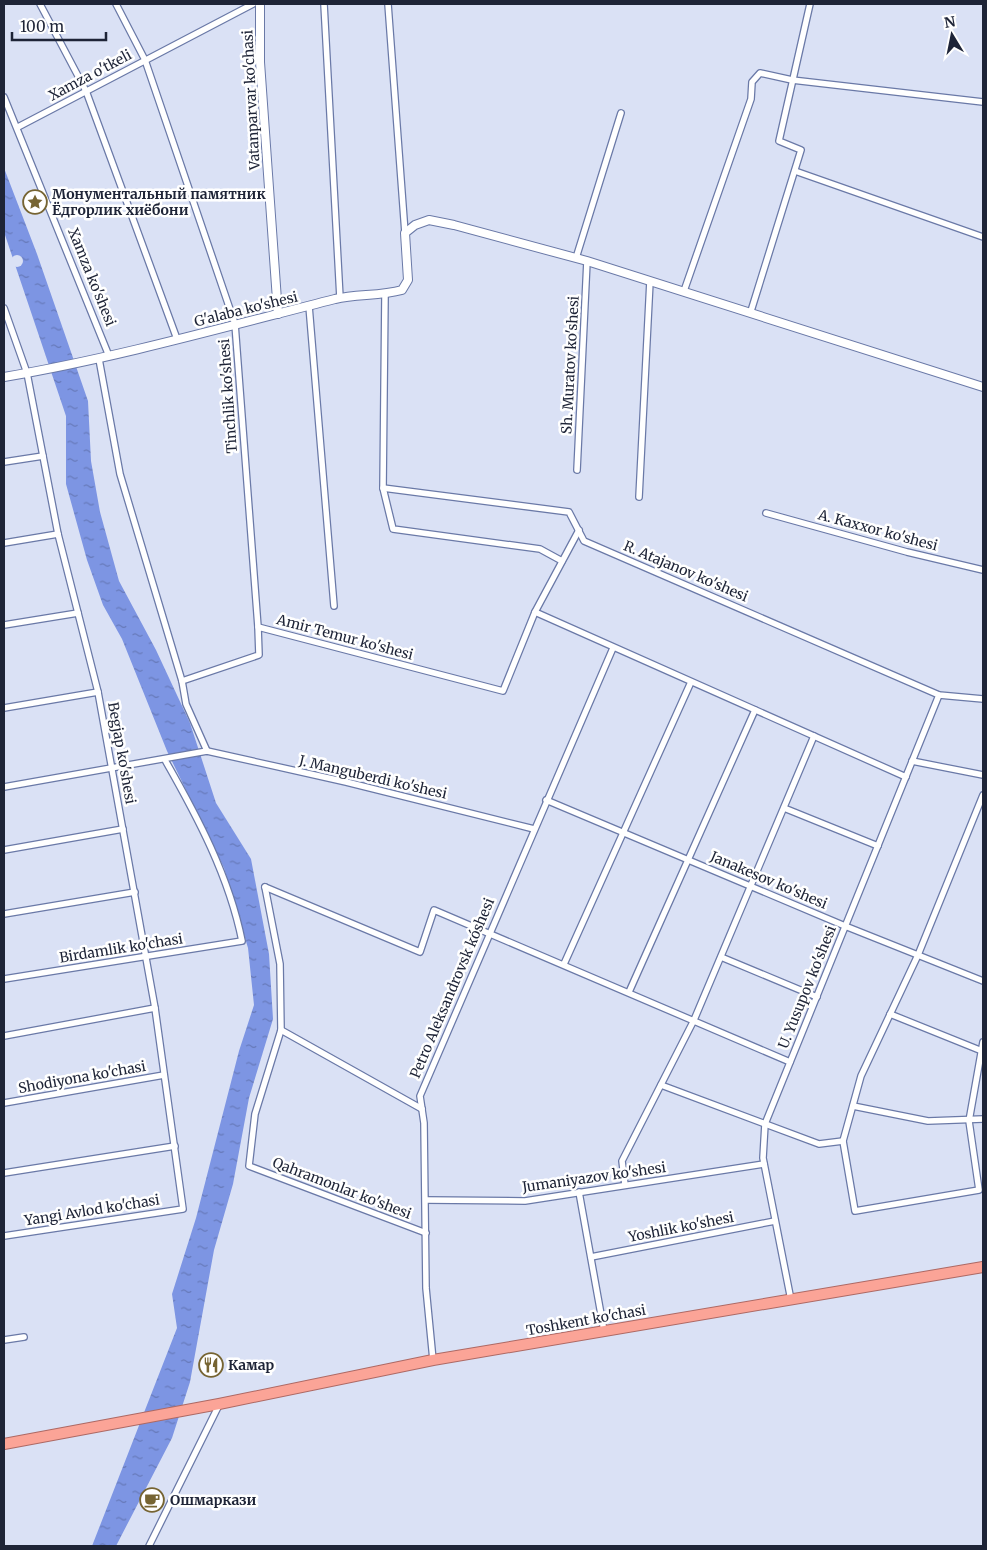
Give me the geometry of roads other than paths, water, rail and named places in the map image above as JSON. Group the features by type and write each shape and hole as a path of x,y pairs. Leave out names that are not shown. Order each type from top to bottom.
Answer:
{"highway":[{"name":"Toshkent ko'chasi","path":"4,1444 219,1404 433,1360 983,1267"}],"street":[{"path":"40,4 86,91 177,339"},
{"name":"Tinchlik ko'shesi","path":"116,4 145,60 234,324 258,627"},
{"name":"Xamza o'tkeli","path":"18,127 253,4"},
{"name":"Vatanparvar ko'chasi","path":"260,4 260,62 278,314"},
{"path":"324,4 340,298"},
{"path":"388,4 405,233"},
{"path":"751,312 801,150 779,141 810,4"},
{"path":"684,291 751,99 752,82 760,74 792,80 983,102"},
{"name":"Xamza ko'shesi","path":"4,97 18,127 109,356"},
{"path":"576,258 621,113"},
{"path":"795,171 983,237"},
{"path":"405,233 415,225 429,220 454,225 650,280 983,387"},
{"name":"G'alaba ko'shesi","path":"4,377 99,359 340,298 385,295 402,290 408,280 405,233"},
{"name":"Sh. Muratov ko'shesi","path":"577,470 587,261"},
{"path":"640,496 650,280"},
{"path":"385,295 383,488 393,529 540,549 562,561"},
{"path":"309,306 334,606"},
{"name":"Begjap ko'shesi","path":"4,308 27,373 58,534 98,692 155,1008 183,1209"},
{"path":"4,787 204,752 186,704 182,682 120,474 99,359"},
{"path":"4,462 43,456"},
{"name":"R. Atajanov ko'shesi","path":"383,488 569,512 584,541 939,695 983,699"},
{"name":"A. Kaxxor ko'shesi","path":"766,513 907,552 983,570"},
{"path":"578,530 535,612 906,777"},
{"path":"4,543 58,534"},
{"name":"Amir Temur ko'shesi","path":"182,682 259,655 258,627 503,691 535,612"},
{"path":"4,625 78,613"},
{"name":"Petro Aleksandrovsk kóshesi","path":"433,1360 426,1288 426,1200 420,1096 613,648"},
{"path":"564,964 691,682"},
{"path":"4,708 98,692"},
{"name":"U. Yusupov ko'shesi","path":"791,1300 764,1164 765,1124 939,695"},
{"path":"629,992 755,710"},
{"path":"625,1185 622,1161 694,1020 814,736"},
{"name":"J. Manguberdi ko'shesi","path":"204,752 346,782 534,829"},
{"name":"Birdamlik ko'chasi","path":"4,979 146,958 242,941 223,877 190,802 168,759"},
{"path":"912,761 983,775"},
{"path":"983,795 918,955 861,1076 843,1141 855,1211 979,1190 969,1121 983,1042"},
{"name":"Janakesov ko'shesi","path":"546,800 845,926 983,981"},
{"path":"784,808 878,846"},
{"path":"4,850 123,829"},
{"path":"422,1109 281,1030 280,964 265,887 420,952 434,910 490,932 790,1062"},
{"path":"4,914 135,892"},
{"path":"721,957 816,997"},
{"path":"4,1036 155,1008"},
{"path":"890,1014 982,1051"},
{"name":"Qahramonlar ko'shesi","path":"281,1030 255,1114 249,1166 426,1232"},
{"name":"Shodiyona ko'chasi","path":"4,1103 164,1075"},
{"path":"661,1085 819,1144 843,1141"},
{"path":"853,1106 928,1121 983,1120"},
{"path":"4,1173 174,1146"},
{"name":"Jumaniyazov ko'shesi","path":"426,1200 525,1200 764,1164"},
{"path":"579,1192 604,1331"},
{"name":"Yangi Avlod ko'chasi","path":"4,1236 183,1209"},
{"name":"Yoshlik ko'shesi","path":"591,1257 775,1221"},
{"path":"4,1340 24,1337"},
{"path":"149,1546 219,1404"}],"water":[{"path":"4,168 37,254 88,401 91,461 100,512 119,581 156,650 190,723 216,803 251,859 269,954 273,1019 249,1098 233,1184 214,1250 190,1382 172,1438 116,1546 92,1546 177,1328 172,1294 196,1218 239,1051 254,1005 248,948 224,868 167,751 122,639 103,605 87,560 66,484 66,416 4,232"}],"place":[{"name":"Монументальный памятник Ёдгорлик хиёбони","path":"35,202"},
{"name":"Камар","path":"211,1365"},
{"name":"Ошмаркази","path":"152,1500"}]}
